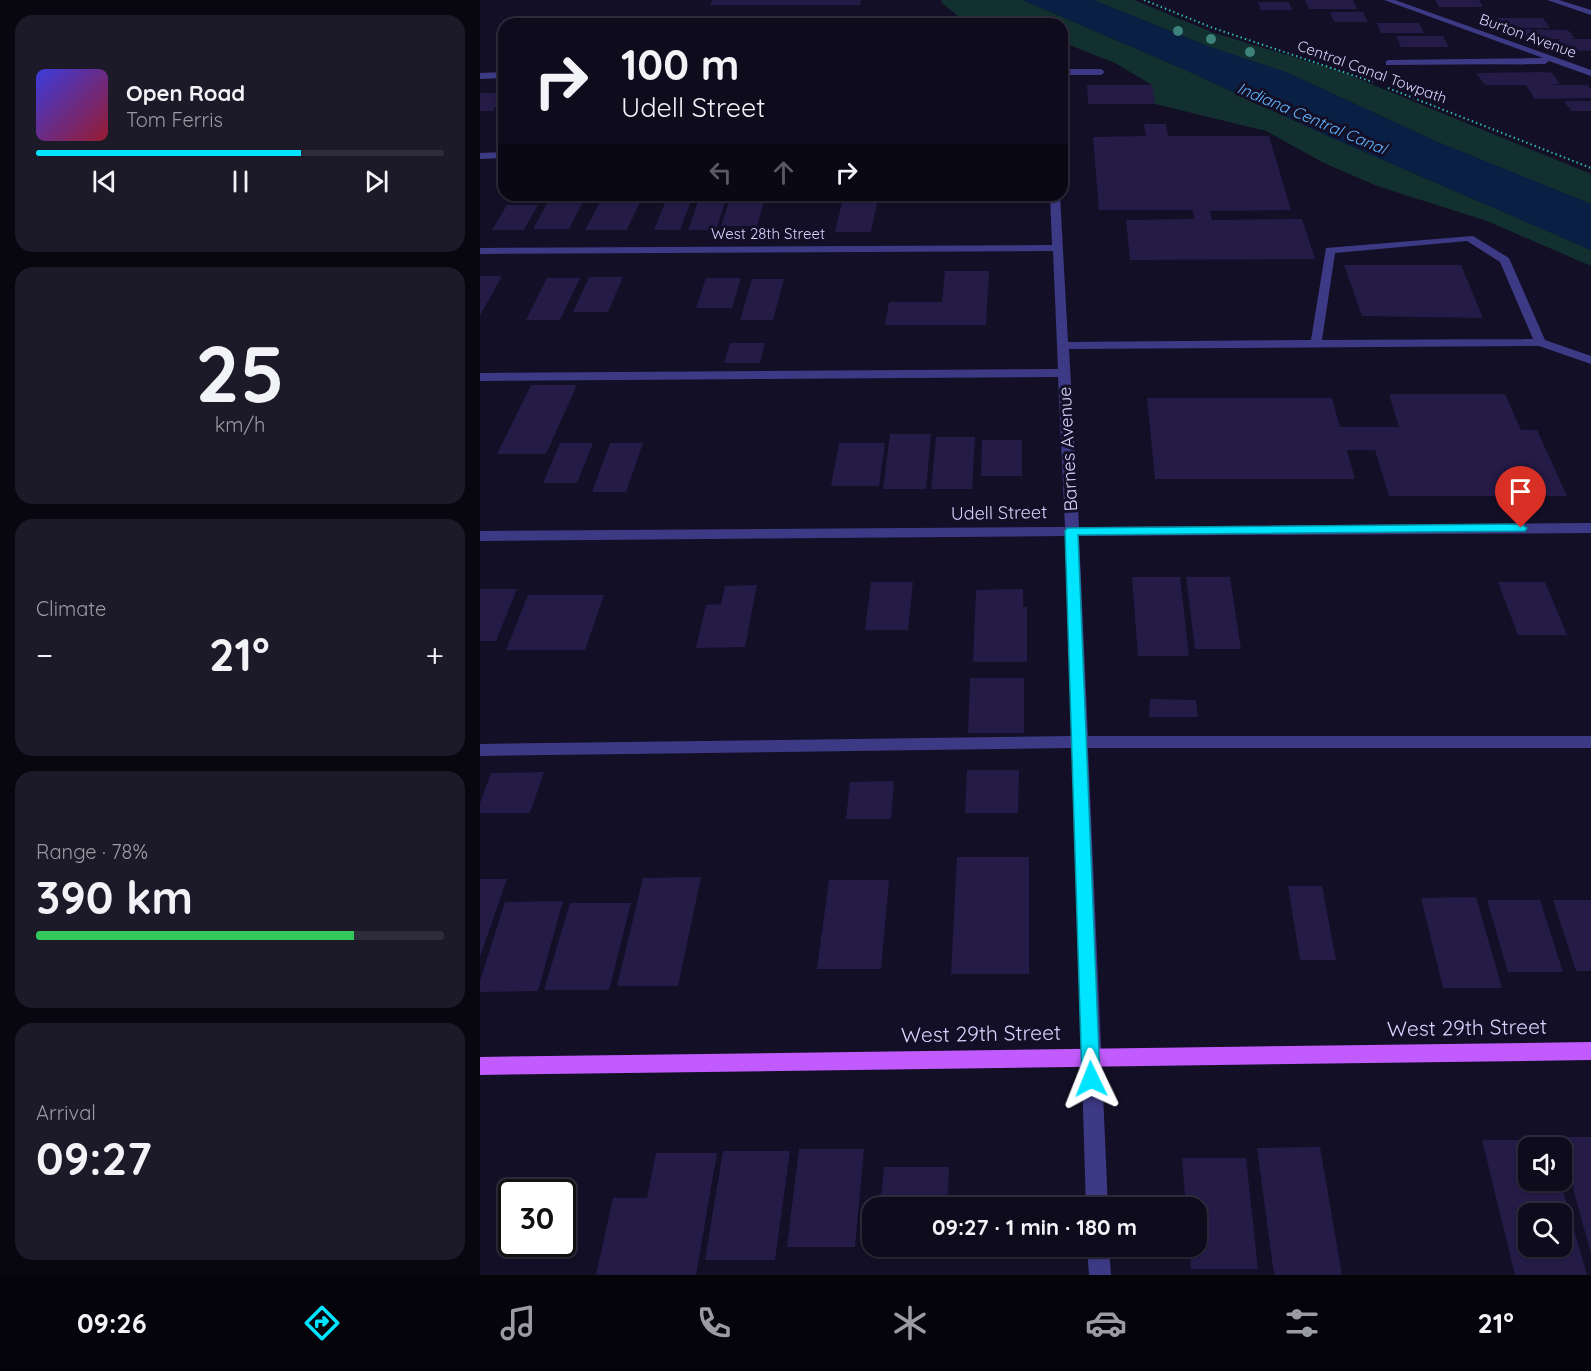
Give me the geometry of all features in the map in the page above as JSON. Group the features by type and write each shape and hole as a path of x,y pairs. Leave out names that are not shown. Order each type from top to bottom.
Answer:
{"main road":[{"name":"West 29th Street","path":"480,1066 1591,1051"}],"street":[{"name":"Burton Avenue","path":"1388,0 1591,73"},
{"path":"1551,0 1591,13"},
{"path":"1572,7 1591,3"},
{"path":"1389,63 1591,61"},
{"path":"1068,72 1101,72"},
{"path":"480,75 498,75"},
{"path":"480,156 498,156"},
{"name":"Barnes Avenue","path":"1055,201 1072,531 1096,1197"},
{"path":"1316,344 1330,250 1469,238 1505,260 1540,342"},
{"name":"West 28th Street","path":"480,251 1056,248"},
{"path":"1062,346 1540,342 1591,360"},
{"path":"480,377 1064,373"},
{"name":"Udell Street","path":"480,536 1591,528"},
{"path":"480,750 1078,742 1591,742"},
{"path":"1099,1257 1100,1275"}],"path":[{"name":"Central Canal Towpath","path":"1144,0 1213,28 1336,68 1591,168"}],"green space":[{"path":"942,0 1023,0 1065,18 961,18 941,2"},
{"path":"1093,0 1134,0 1214,33 1337,70 1591,174 1591,204 1435,141 1288,73 1207,46"},
{"path":"1068,19 1181,68 1328,136 1591,250 1591,266 1487,221 1377,186 1324,163 1266,131 1155,104 1152,85 1115,63 1068,44"}],"water":[{"name":"Indiana Central Canal","path":"1023,0 1093,0 1207,46 1288,73 1435,141 1591,204 1591,250 1328,136 1181,68"}],"building":[{"path":"712,0 861,0 860,5 710,5"},
{"path":"1305,0 1353,0 1357,9 1309,9"},
{"path":"1435,0 1479,0 1483,7 1439,7"},
{"path":"1258,2 1289,2 1292,10 1261,10"},
{"path":"1330,12 1363,12 1368,22 1334,22"},
{"path":"1498,18 1543,18 1550,28 1504,28"},
{"path":"1377,23 1419,23 1424,33 1381,33"},
{"path":"1515,29 1568,30 1575,38 1569,39 1591,39 1591,51 1565,50 1557,41 1561,39 1522,39"},
{"path":"1396,36 1443,36 1449,47 1401,47"},
{"path":"1476,73 1552,73 1560,84 1552,85 1588,85 1591,89 1591,98 1535,99 1526,85 1485,85"},
{"path":"1087,85 1152,85 1155,104 1088,104"},
{"path":"480,93 498,93 498,104 493,111 480,111"},
{"path":"1564,101 1591,101 1591,111 1571,111"},
{"path":"1144,124 1166,124 1168,136 1269,136 1291,210 1210,211 1212,220 1302,219 1315,259 1130,260 1126,220 1194,219 1193,210 1099,210 1093,137 1146,136"},
{"path":"548,201 583,201 569,229 533,229"},
{"path":"666,201 691,201 680,230 654,230"},
{"path":"698,201 725,201 716,230 688,230"},
{"path":"842,201 877,201 871,232 835,232"},
{"path":"600,202 640,202 627,230 585,230"},
{"path":"729,202 764,202 757,226 721,226"},
{"path":"507,205 538,205 524,230 492,230"},
{"path":"1344,265 1461,265 1483,318 1362,316"},
{"path":"945,271 989,271 986,325 885,325 889,302 942,302"},
{"path":"480,276 502,276 480,316"},
{"path":"589,277 623,277 608,312 573,312"},
{"path":"547,278 580,278 560,320 526,320"},
{"path":"706,278 741,278 732,308 696,308"},
{"path":"752,279 784,279 773,320 740,320"},
{"path":"730,343 765,343 760,363 724,363"},
{"path":"531,385 577,385 546,454 497,454"},
{"path":"1389,394 1505,394 1521,430 1537,430 1567,496 1389,496 1375,450 1347,450 1355,479 1155,479 1147,398 1332,398 1340,427 1399,427"},
{"path":"890,434 931,434 926,489 883,489"},
{"path":"936,437 975,437 972,489 931,489"},
{"path":"982,440 1022,440 1022,476 981,476"},
{"path":"560,443 593,443 577,483 543,483"},
{"path":"610,443 643,443 626,492 592,492"},
{"path":"839,443 885,443 879,486 831,486"},
{"path":"1132,577 1180,577 1189,656 1138,656"},
{"path":"1186,577 1230,577 1241,649 1195,649"},
{"path":"871,582 913,582 908,630 865,630"},
{"path":"1498,582 1545,582 1567,635 1518,635"},
{"path":"757,585 745,647 696,648 706,605 721,604 725,586"},
{"path":"480,589 517,589 496,641 480,641"},
{"path":"1023,589 1023,607 1027,607 1027,662 973,662 976,590"},
{"path":"528,595 604,595 585,650 506,650"},
{"path":"970,678 1024,678 1024,733 968,733"},
{"path":"1150,699 1196,700 1198,717 1149,717"},
{"path":"967,770 1019,770 1018,813 965,813"},
{"path":"544,772 530,813 480,813 480,803 491,773"},
{"path":"894,781 891,819 846,819 850,782"},
{"path":"957,857 1029,857 1029,974 951,974"},
{"path":"701,877 678,986 617,986 643,878"},
{"path":"480,879 507,879 480,957"},
{"path":"829,880 889,880 881,969 817,969"},
{"path":"1288,886 1322,886 1336,960 1300,960"},
{"path":"1476,897 1502,988 1443,988 1421,898"},
{"path":"1487,900 1540,900 1563,972 1508,972"},
{"path":"1553,900 1591,900 1591,971 1576,971"},
{"path":"563,901 538,991 480,992 480,981 505,902"},
{"path":"570,903 631,903 609,990 544,990"},
{"path":"1572,1137 1591,1137 1591,1254 1572,1185"},
{"path":"1482,1140 1518,1140 1518,1191 1563,1191 1567,1203 1518,1203 1518,1257 1572,1257 1572,1222 1587,1275 1515,1275"},
{"path":"1320,1147 1342,1275 1274,1275 1257,1148"},
{"path":"799,1149 864,1149 855,1247 787,1247"},
{"path":"723,1151 790,1151 775,1260 705,1260"},
{"path":"656,1153 717,1153 696,1275 596,1275 613,1198 647,1198"},
{"path":"1182,1158 1246,1158 1258,1269 1191,1269 1190,1257 1207,1257 1207,1197 1185,1197"},
{"path":"884,1167 949,1167 948,1197 881,1197"}],"route":[{"path":"1091,1079 1072,531 1521,528"}]}
